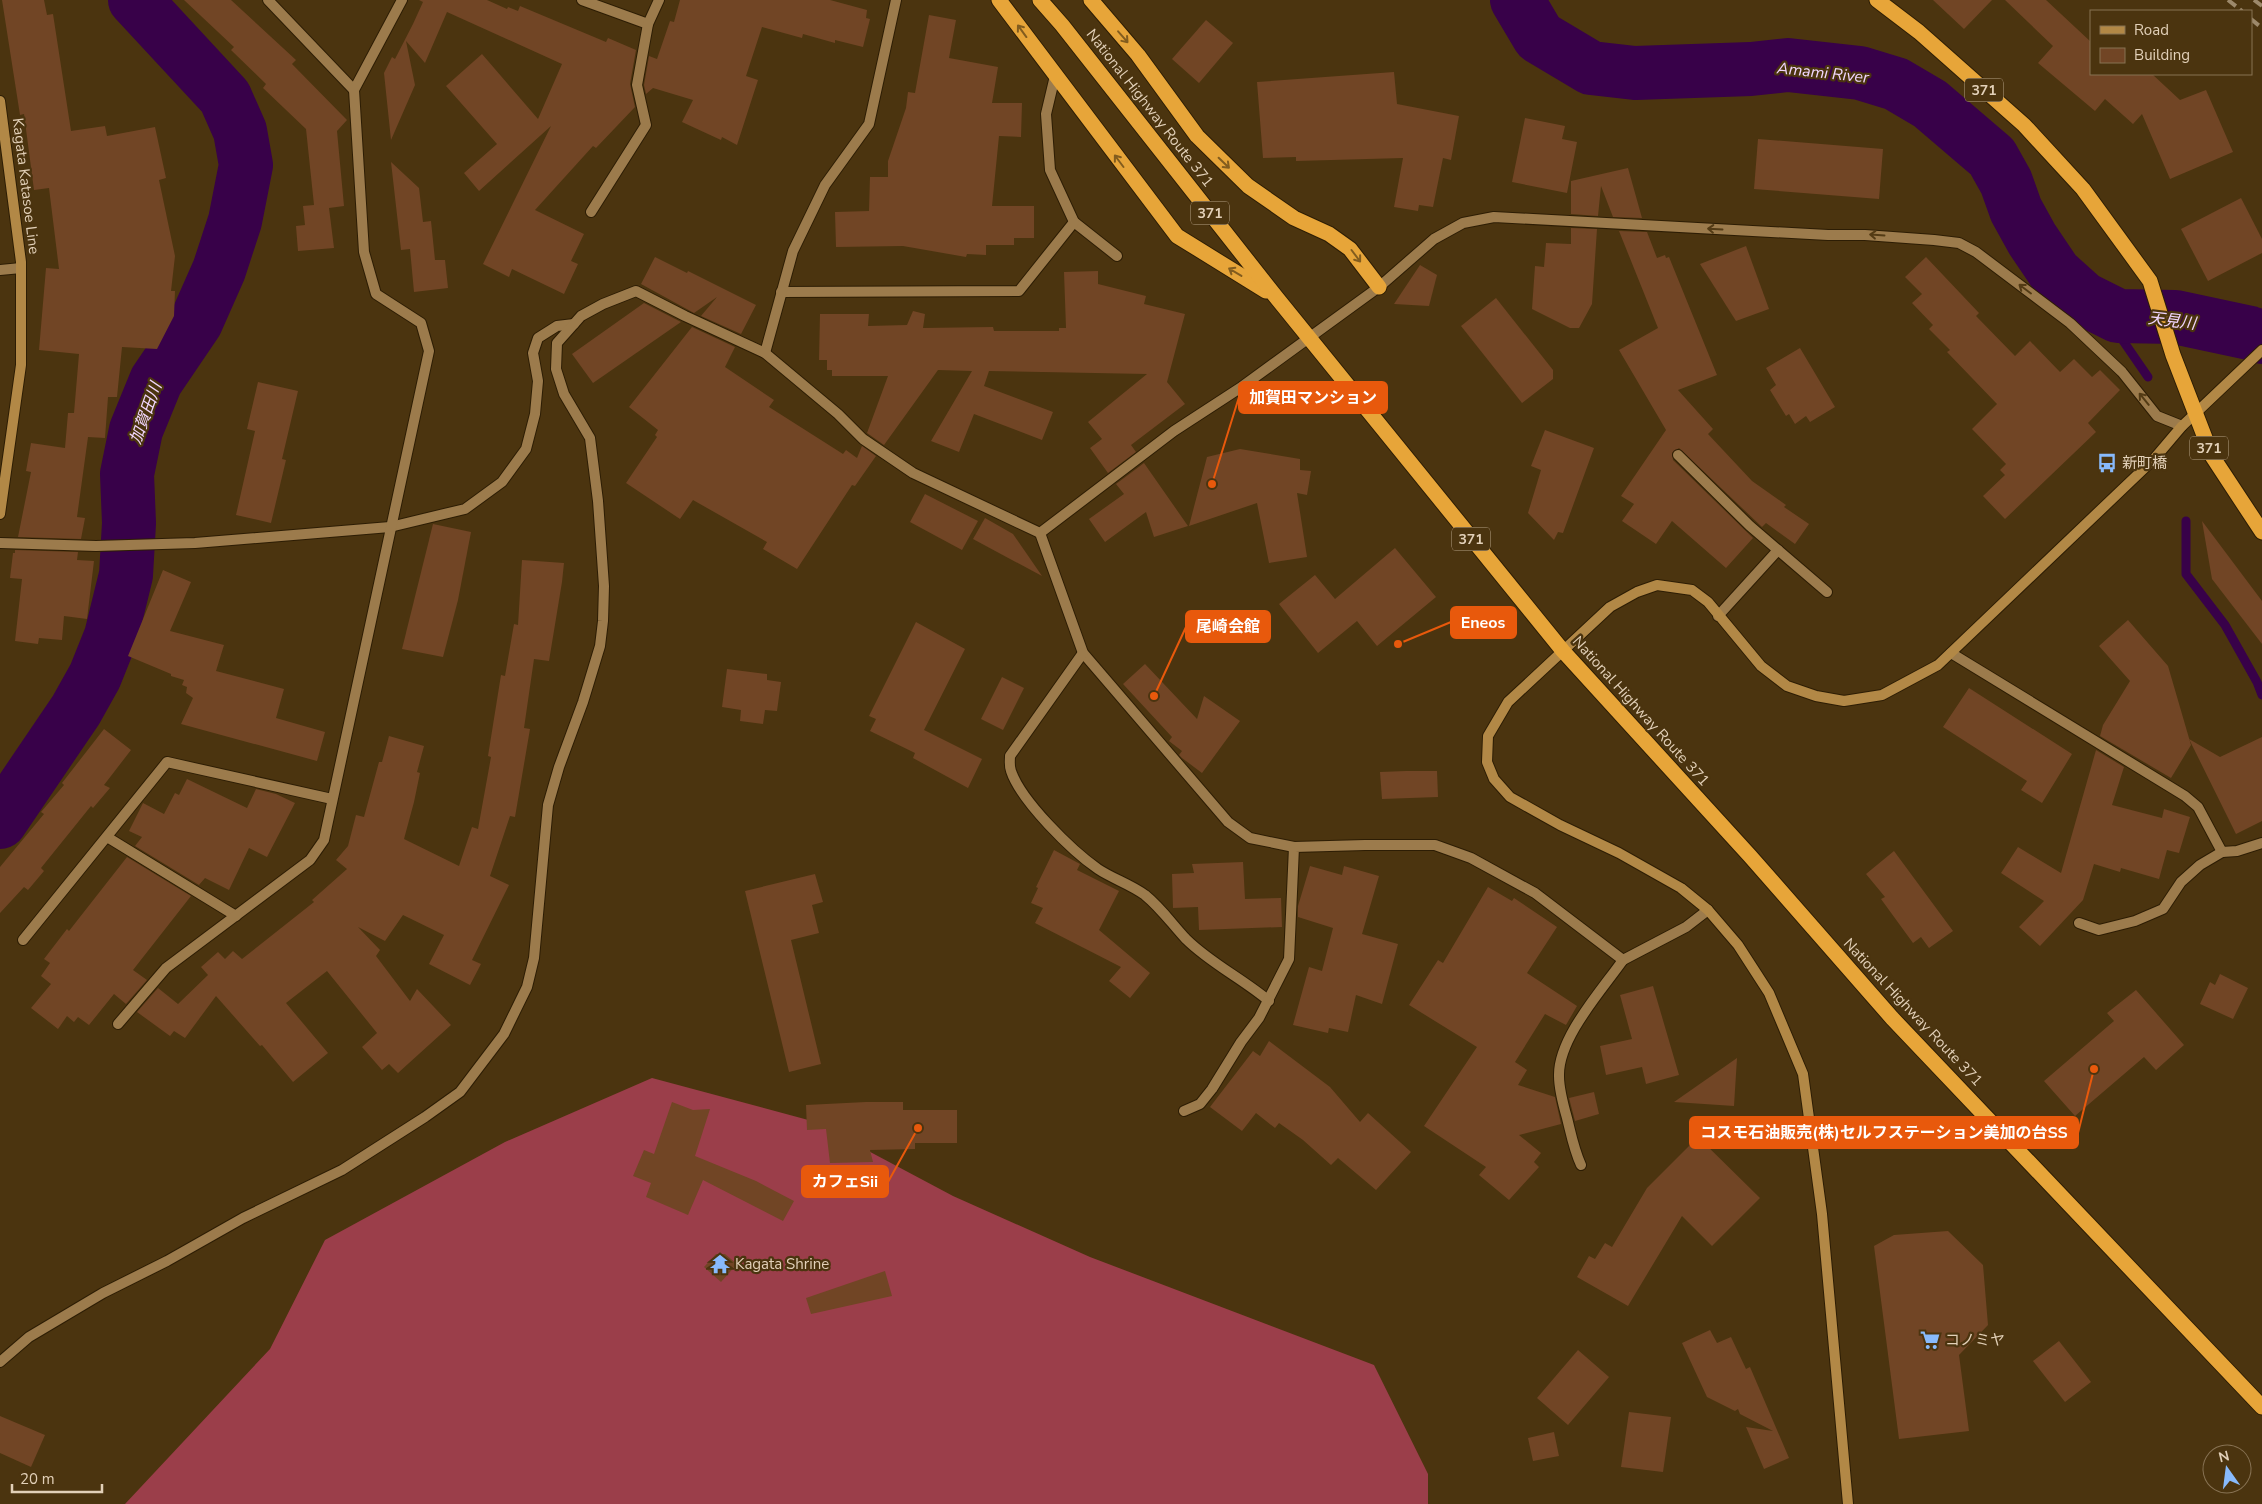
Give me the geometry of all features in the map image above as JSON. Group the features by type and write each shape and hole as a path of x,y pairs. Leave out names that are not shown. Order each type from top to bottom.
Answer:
{"highway":[{"name":"371","path":"999,0 1177,236 1276,297"},
{"name":"National Highway Route 371","path":"1040,0 1062,25 1308,337 1563,651 1750,856 1892,1018 2262,1407"},
{"name":"371","path":"1877,0 1920,32 2024,125 2083,189 2150,281 2173,355 2212,456 2262,532"},
{"path":"1096,1 1197,136 1248,186 1294,218 1329,234 1350,249 1380,287"}],"street":[{"path":"268,0 354,90"},
{"path":"118,1024 166,968 310,860 324,840 429,351 421,323 376,294 364,252 354,90 402,0"},
{"path":"582,0 648,24"},
{"path":"591,212 646,125 638,85 648,24 659,0"},
{"path":"765,353 793,251 825,185 869,124 896,0"},
{"path":"1055,76 1046,114 1050,170 1074,222 1117,256"},
{"name":"Kagata Katasoe Line","path":"0,101 21,268 21,365 0,514"},
{"path":"1040,533 1174,431 1240,388 1308,337 1380,287 1434,239 1463,223 1494,216 1828,235 1865,235 1959,243 1976,252 2070,323 2122,372 2158,416 2182,426"},
{"path":"781,292 1019,290 1074,222"},
{"path":"0,270 21,268"},
{"path":"0,1362 29,1337 103,1293 167,1261 243,1218 342,1170 426,1117 460,1092 504,1034 527,987 534,958 548,805 559,767 584,702 600,646 603,621 604,586 598,501 590,438 564,394 556,369 557,343 581,316 603,304 636,291 684,316 765,353 838,414 863,439 913,473 1040,533 1083,653 1228,822 1250,838 1294,847 1365,844 1435,845 1471,858 1535,894 1623,960"},
{"path":"0,544 96,546 164,544 390,527 465,509 502,482 526,449 535,414 538,381 533,353 538,338 557,326 574,324"},
{"path":"1848,1504 1822,1214 1804,1074 1769,993 1738,945 1708,910 1682,888 1510,797 1494,779 1487,762 1488,736 1508,702 1610,607 1637,592 1657,584 1692,590 1708,602 1761,666 1787,686 1825,698 1844,700 1882,696 1938,665 2154,459 2182,426 2262,350"},
{"path":"1678,455 1778,550 1827,592"},
{"path":"1718,616 1778,550"},
{"path":"1083,653 1010,756 1010,769 1018,785 1057,834 1076,854 1101,871 1125,882 1144,894 1169,918 1187,940 1269,1001"},
{"path":"1951,653 2185,796 2198,807 2222,852"},
{"path":"24,940 167,762 332,799"},
{"path":"107,837 236,916"},
{"path":"2079,923 2099,930 2135,921 2163,909 2180,882 2192,870 2222,852 2237,851 2262,843"},
{"path":"1184,1111 1200,1104 1269,1001 1289,959 1294,847"},
{"path":"1581,1166 1576,1154 1560,1091 1558,1075 1565,1047 1587,1008 1623,960 1686,927 1708,910"}],"shaded area":[{"path":"652,1078 812,1121 953,1196 1090,1257 1374,1365 1428,1474 1428,1504 125,1504 270,1349 325,1240 505,1142"}],"building":[{"path":"2,0 44,0 47,15 53,14 71,131 105,126 107,136 155,127 166,178 159,180 175,256 171,291 175,291 174,316 157,349 122,347 117,397 108,397 105,438 88,437 77,517 85,518 81,539 18,537 31,472 26,471 31,443 65,448 68,413 74,413 79,354 39,350 46,268 59,269 49,188 34,190 24,114 20,115"},
{"path":"184,0 231,0 296,60 292,64 347,120 337,131 344,206 329,208 334,248 298,251 296,226 305,225 303,206 314,205 306,129 263,88 266,84 231,50 234,47"},
{"path":"419,0 487,0 507,9 508,7 518,11 520,6 606,42 608,38 636,50 630,84 635,107 596,148 593,146 535,210 584,234 571,261 578,264 564,294 512,269 509,277 483,264 551,126 479,191 464,173 497,144 446,86 482,54 538,119 562,64 447,12 425,63 406,41 415,85 391,140 384,73 392,57 395,59 413,24 423,2"},
{"path":"680,0 830,0 867,10 866,18 870,19 863,47 835,40 835,43 803,34 802,38 762,27 746,76 758,80 737,145 722,137 721,140 682,122 693,100 653,88 646,94 644,85 649,56 657,59 670,21 674,22"},
{"path":"1933,0 1992,0 1964,29"},
{"path":"2005,0 2046,0 2090,41 2090,75 2153,75 2180,100 2206,90 2233,152 2170,179 2142,114 2133,124 2105,99 2095,111 2038,63 2053,46"},
{"path":"929,15 956,20 949,58 998,67 992,103 1022,103 1021,137 999,136 992,206 1034,206 1034,238 1014,238 1014,245 986,245 986,255 967,254 966,257 903,246 836,247 835,212 869,211 870,177 888,177 888,161 906,108 908,92 915,93"},
{"path":"1206,20 1233,43 1199,83 1172,59"},
{"path":"1394,72 1397,104 1459,116 1451,160 1443,158 1433,207 1419,205 1418,211 1394,207 1403,158 1296,161 1296,157 1263,158 1257,82"},
{"path":"1525,118 1565,126 1562,139 1577,142 1567,193 1512,182"},
{"path":"1758,139 1883,149 1879,199 1754,189"},
{"path":"391,162 419,188 423,222 431,221 435,260 445,260 448,288 414,292 410,249 401,250"},
{"path":"1628,168 1642,218 1613,217 1601,186 1598,216 1571,214 1571,181"},
{"path":"2241,198 2262,239 2262,253 2208,281 2181,229"},
{"path":"1571,228 1597,229 1592,304 1579,328 1570,328 1532,309 1535,266 1544,267 1546,243 1571,244"},
{"path":"1619,231 1647,232 1657,258 1665,255 1666,258 1669,257 1717,375 1678,390 1713,429 1708,434 1752,481 1809,524 1795,544 1766,523 1762,527 1679,448 1672,453 1673,460 1753,538 1726,568 1672,521 1656,544 1622,521 1634,504 1621,496 1666,430 1619,350 1658,328"},
{"path":"1746,246 1769,309 1736,321 1700,264"},
{"path":"655,257 687,273 688,271 756,305 741,334 701,316 717,297 694,313 641,284"},
{"path":"1926,257 1979,313 1976,316 2015,356 2030,341 2060,372 2074,359 2092,377 2100,370 2120,390 2088,423 2096,432 2005,519 1983,496 2005,475 2000,470 2006,464 1972,429 1997,404 1947,352 1950,350 1929,329 1933,325 1912,303 1922,294 1905,277"},
{"path":"1420,265 1437,275 1429,306 1394,304"},
{"path":"1098,271 1098,284 1146,296 1144,304 1185,314 1167,382 1185,404 1131,445 1136,452 1108,473 1090,448 1102,439 1088,422 1147,374 989,371 984,386 1053,412 1042,440 974,414 959,452 931,441 972,371 938,370 884,445 867,433 888,376 832,376 832,370 827,370 827,360 819,360 820,314 869,314 868,326 907,325 913,311 925,314 923,328 993,327 994,331 1059,331 1059,328 1066,328 1064,272"},
{"path":"1496,298 1553,370 1553,379 1522,403 1461,326"},
{"path":"644,303 681,322 593,383 572,354"},
{"path":"692,327 735,347 725,367 774,400 769,407 843,454 846,450 857,458 862,446 876,456 855,486 852,485 797,569 763,549 767,542 693,500 680,519 626,483 657,437 655,435 658,430 629,407"},
{"path":"1800,348 1835,407 1810,422 1806,416 1795,424 1789,414 1786,416 1770,390 1776,385 1766,368"},
{"path":"258,382 298,391 282,459 286,460 271,523 236,515 255,431 247,429"},
{"path":"1545,430 1594,448 1563,533 1558,532 1554,540 1528,513 1541,470 1531,466"},
{"path":"1240,449 1300,459 1300,470 1311,471 1307,495 1297,493 1307,557 1269,563 1257,503 1189,526 1207,457"},
{"path":"1144,463 1188,526 1154,537 1146,512 1105,542 1089,519 1124,494 1116,484"},
{"path":"925,494 978,521 962,550 910,522"},
{"path":"985,518 1013,534 1042,576 973,539"},
{"path":"2202,521 2262,601 2262,644 2212,579"},
{"path":"433,524 471,532 458,600 443,657 402,649"},
{"path":"1395,548 1436,597 1377,646 1357,621 1318,653 1279,604 1315,575 1335,599"},
{"path":"15,550 78,552 77,560 94,561 87,619 64,616 62,640 39,638 38,644 15,641 22,579 10,578"},
{"path":"522,560 564,563 549,661 534,659 524,728 530,729 515,817 510,816 490,876 509,885 472,960 481,964 470,985 429,964 444,935 403,915 385,941 358,927 380,950 376,956 410,1001 417,989 451,1025 398,1073 389,1064 382,1070 362,1047 377,1033 327,971 286,1003 328,1053 293,1082 262,1045 260,1046 216,996 185,1038 174,1031 170,1036 137,1012 158,988 178,1004 208,975 201,967 218,952 225,959 233,951 242,959 314,902 312,900 347,869 336,860 348,846 356,815 364,817 379,762 382,762 389,736 424,746 417,772 420,773 414,802 404,839 459,866 472,827 478,829 491,757 488,756 501,675 505,676 514,624 518,625"},
{"path":"163,570 191,582 170,631 224,645 216,671 284,689 276,718 325,732 317,761 181,724 193,698 186,693 187,687 182,685 184,680 128,656"},
{"path":"2128,620 2168,666 2191,745 2171,778 2100,736 2103,725 2130,681 2099,646"},
{"path":"916,622 965,649 924,730 982,759 968,788 913,758 915,753 870,731 876,719 869,716"},
{"path":"1145,664 1197,719 1204,696 1240,721 1202,773 1179,755 1182,751 1169,741 1172,737 1123,684"},
{"path":"727,669 767,674 767,680 781,682 777,711 765,710 763,724 740,721 741,710 722,707"},
{"path":"1002,677 1024,688 1003,730 981,719"},
{"path":"1969,688 2072,754 2042,803 2021,790 2027,781 1943,727"},
{"path":"104,729 131,750 104,785 110,788 93,808 91,806 41,868 44,871 28,890 24,887 0,913 0,867 44,814 41,812 64,785 62,783"},
{"path":"2262,737 2262,821 2236,834 2189,739 2220,757"},
{"path":"2096,750 2124,767 2112,805 2162,818 2164,809 2190,817 2179,853 2167,850 2159,879 2121,868 2120,872 2094,864 2083,900 2040,946 2019,927 2044,901 2001,873 2018,847 2061,873"},
{"path":"1437,771 1438,797 1382,799 1380,772"},
{"path":"187,779 247,808 256,789 276,794 295,803 267,857 249,848 229,890 205,878 199,885 135,846 142,837 129,831 143,803 164,814 175,793 179,795"},
{"path":"1054,850 1080,864 1077,870 1119,891 1099,930 1150,973 1130,998 1109,981 1121,967 1035,923 1043,908 1031,903 1038,888 1036,887"},
{"path":"1894,851 1953,931 1929,948 1921,937 1913,943 1881,899 1885,897 1866,874"},
{"path":"127,857 191,896 133,970 147,980 126,1004 114,994 89,1025 78,1017 74,1022 67,1016 58,1029 31,1008 51,984 41,976 50,963 44,959 67,929 69,931"},
{"path":"1243,862 1245,899 1281,898 1282,927 1199,930 1198,907 1173,908 1172,874 1194,873 1192,864"},
{"path":"1310,866 1342,875 1344,866 1379,876 1362,934 1398,944 1382,1004 1356,995 1348,1032 1329,1028 1328,1033 1293,1025 1309,967 1322,971 1333,928 1298,917 1298,906"},
{"path":"815,874 823,902 812,905 819,933 791,940 821,1064 789,1072 745,891"},
{"path":"1488,887 1512,901 1514,898 1557,927 1527,973 1577,1006 1566,1025 1545,1014 1515,1062 1527,1070 1518,1085 1555,1097 1561,1124 1519,1135 1541,1153 1534,1162 1539,1167 1509,1200 1479,1175 1486,1167 1424,1126 1477,1047 1409,1005 1438,960 1443,963"},
{"path":"2220,974 2248,988 2233,1019 2200,1004 2210,982 2215,985"},
{"path":"1653,986 1679,1075 1646,1084 1642,1067 1606,1075 1600,1046 1632,1039 1620,995"},
{"path":"2136,990 2184,1045 2156,1070 2144,1057 2075,1116 2044,1081 2114,1021 2107,1013"},
{"path":"1269,1041 1330,1087 1360,1122 1368,1113 1411,1152 1376,1190 1338,1158 1331,1165 1303,1140 1279,1123 1275,1128 1256,1113 1242,1131 1210,1107 1253,1051 1260,1056"},
{"path":"1737,1058 1734,1106 1674,1102"},
{"path":"1594,1092 1599,1114 1575,1121 1569,1098"},
{"path":"672,1102 693,1110 710,1109 695,1156 756,1181 794,1201 783,1221 703,1180 688,1215 646,1197 651,1183 633,1176 644,1150 654,1154"},
{"path":"903,1102 903,1110 957,1110 957,1143 915,1143 915,1149 870,1150 873,1162 830,1163 826,1129 807,1130 806,1105"},
{"path":"1698,1137 1760,1198 1712,1246 1682,1216 1628,1306 1577,1277 1589,1256 1595,1259 1605,1243 1612,1247 1647,1188"},
{"name":"コノミヤ","path":"1948,1231 1983,1265 1988,1325 1959,1355 1969,1431 1899,1439 1874,1246 1894,1235"},
{"path":"716,1254 725,1254 737,1264 721,1282 704,1267"},
{"path":"885,1271 892,1296 811,1314 806,1298"},
{"path":"1710,1330 1717,1343 1731,1337 1746,1369 1750,1367 1789,1458 1764,1469 1746,1427 1773,1431 1740,1414 1738,1409 1735,1411 1707,1397 1682,1343"},
{"path":"2059,1341 2091,1382 2065,1402 2033,1361"},
{"path":"1578,1350 1609,1377 1568,1425 1537,1398"},
{"path":"1629,1412 1671,1417 1663,1472 1621,1467"},
{"path":"0,1416 45,1435 31,1467 0,1453"},
{"path":"1554,1432 1559,1456 1533,1461 1528,1438"}],"waterway":[{"name":"加賀田川","path":"0,822 76,710 95,676 111,636 126,575 129,523 127,474 136,430 156,381 196,322 219,270 235,221 246,165 240,131 225,97 135,0"},
{"name":"Amami River","path":"1517,0 1539,37 1591,68 1635,73 1751,69 1788,65 1860,73 1896,84 1930,104 1992,157 2006,182 2016,210 2032,239 2055,273 2084,299 2118,316 2175,317 2262,337"},
{"path":"2084,299 2096,314 2117,332 2148,377"},
{"path":"2186,521 2186,574 2225,625 2257,682 2262,695"}],"railway":[{"path":"2228,0 2241,10"},
{"path":"2254,0 2262,6"},
{"path":"2252,20 2262,28"}],"place":[{"name":"新町橋","path":"2107,463"},
{"name":"加賀田マンション","path":"1212,484"},
{"name":"Eneos","path":"1398,644"},
{"name":"尾崎会館","path":"1154,696"},
{"name":"コスモ石油販売(株)セルフステーション美加の台SS","path":"2094,1069"},
{"name":"カフェSii","path":"918,1128"},
{"name":"Kagata Shrine","path":"720,1264"},
{"name":"コノミヤ","path":"1930,1340"}],"water label":[{"name":"天見川","path":"2172,320"}]}
